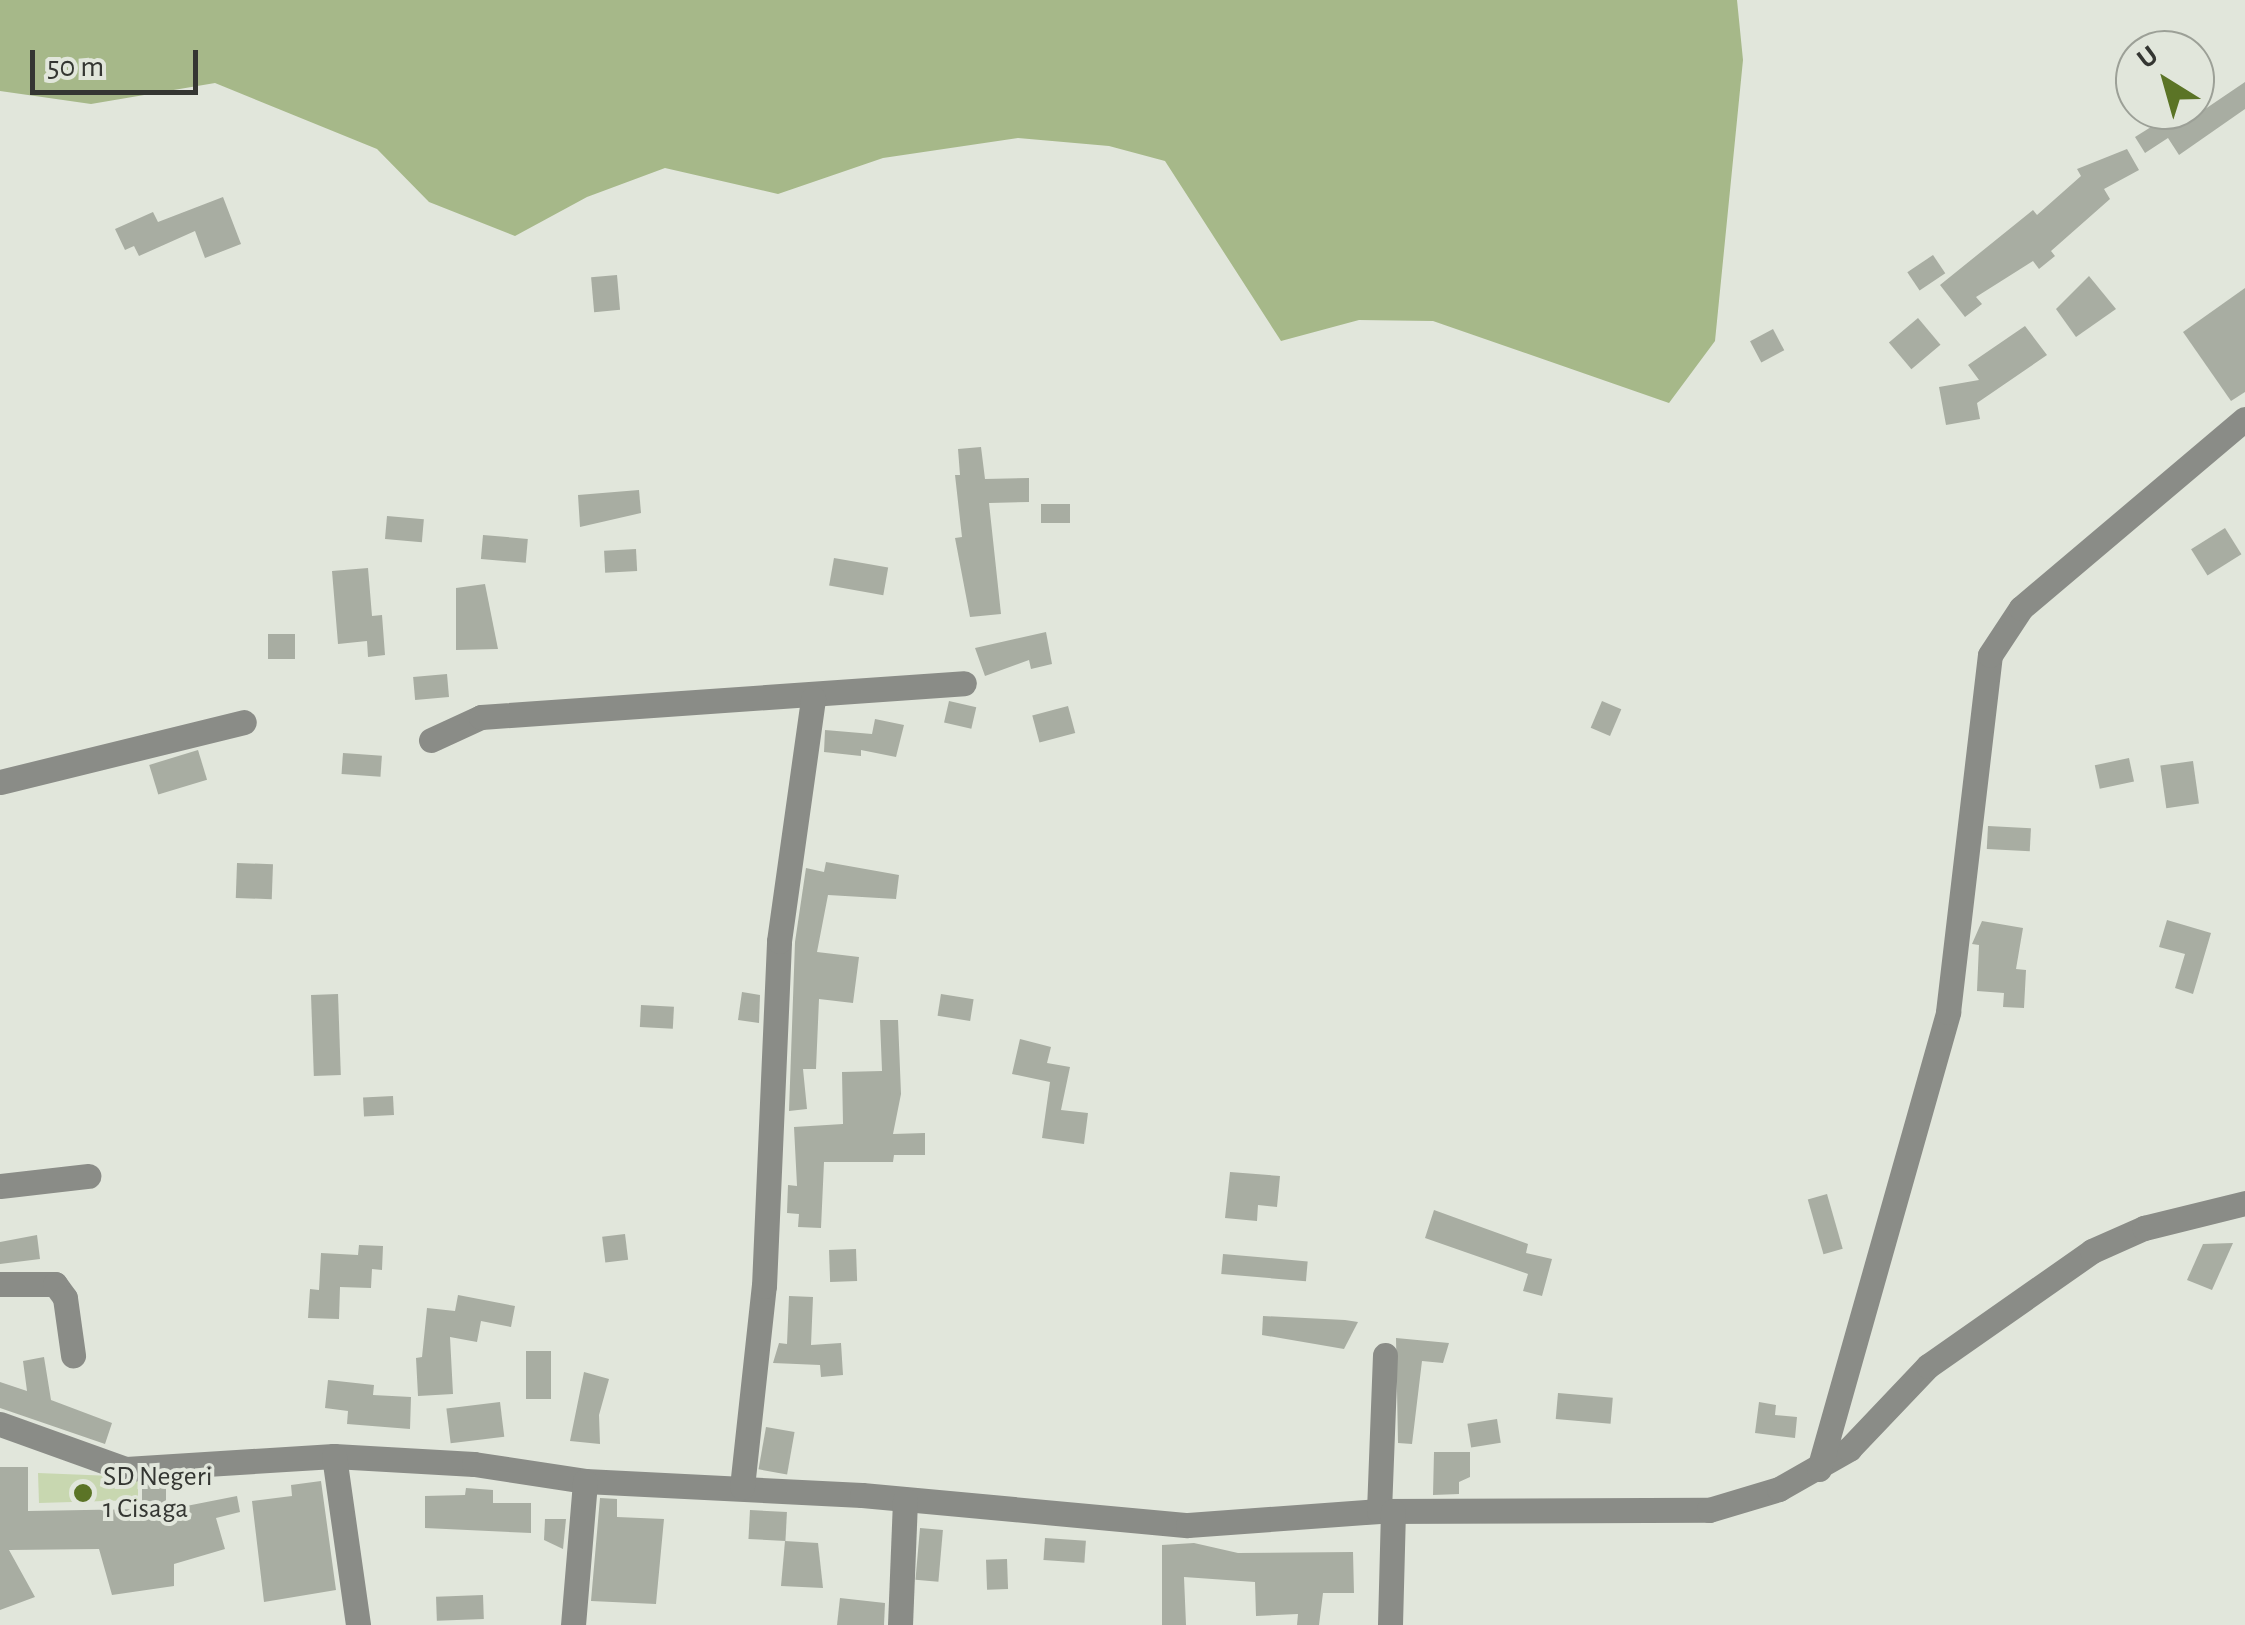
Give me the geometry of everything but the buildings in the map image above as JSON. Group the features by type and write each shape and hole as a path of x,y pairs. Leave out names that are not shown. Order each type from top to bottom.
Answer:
{"street":[{"path":"1819,1469 1948,1012 1990,655 2021,608 2245,419"},
{"path":"431,740 481,717 812,698 964,683"},
{"path":"742,1487 764,1286 779,941 812,698"},
{"path":"0,782 244,722"},
{"path":"0,1186 88,1176"},
{"path":"0,1424 126,1470 334,1456 474,1464 585,1481 742,1487 1188,1525 1386,1511 1710,1510 1746,1502 1819,1469 1877,1424 1928,1366 2092,1252 2144,1228 2245,1202"},
{"path":"0,1284 56,1284 65,1298 72,1355"},
{"path":"1385,1355 1390,1625"},
{"path":"334,1456 358,1625"},
{"path":"572,1625 585,1481"},
{"path":"900,1625 905,1500"}],"green space":[{"path":"0,0 1737,0 1743,60 1715,341 1669,403 1433,321 1359,320 1281,341 1165,161 1109,146 1018,138 883,158 778,194 665,168 587,197 515,236 429,202 377,149 215,83 91,104 0,91"},
{"path":"38,1473 138,1477 138,1500 39,1503"}],"place":[{"name":"SD Negeri 1 Cisaga","path":"83,1493"}]}
